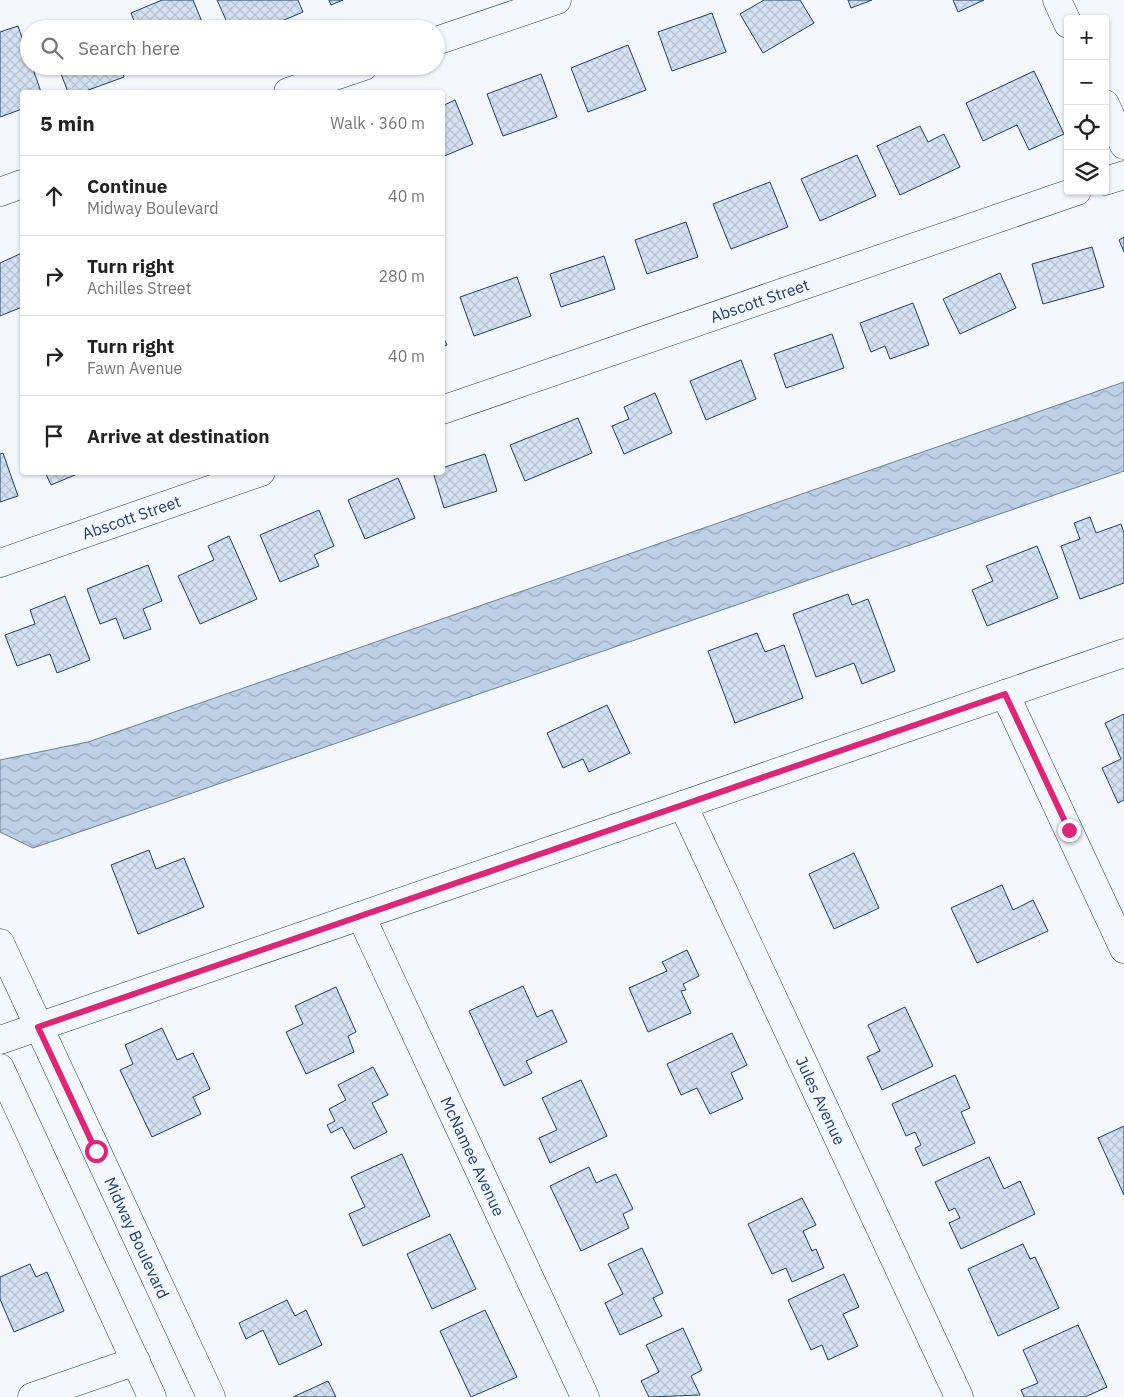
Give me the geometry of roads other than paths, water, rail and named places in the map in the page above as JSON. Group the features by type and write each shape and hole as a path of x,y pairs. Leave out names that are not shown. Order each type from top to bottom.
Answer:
{"street":[{"path":"445,39 556,0"},
{"path":"1057,0 1064,15"},
{"path":"294,90 338,75"},
{"path":"1105,105 1124,145"},
{"path":"1109,180 1124,175"},
{"path":"0,192 20,185"},
{"name":"Abscott Street","path":"445,409 1064,195"},
{"name":"Abscott Street","path":"0,562 252,475"},
{"path":"0,1040 1124,653"},
{"path":"1005,694 1124,949"},
{"name":"Jules Avenue","path":"683,805 959,1397"},
{"name":"McNamee Avenue","path":"361,916 585,1397"},
{"name":"Midway Boulevard","path":"0,943 211,1397"},
{"path":"0,1068 152,1397"},
{"path":"32,1397 136,1361"}],"water":[{"path":"1124,382 1124,471 33,848 0,832 0,760 88,742"}]}
